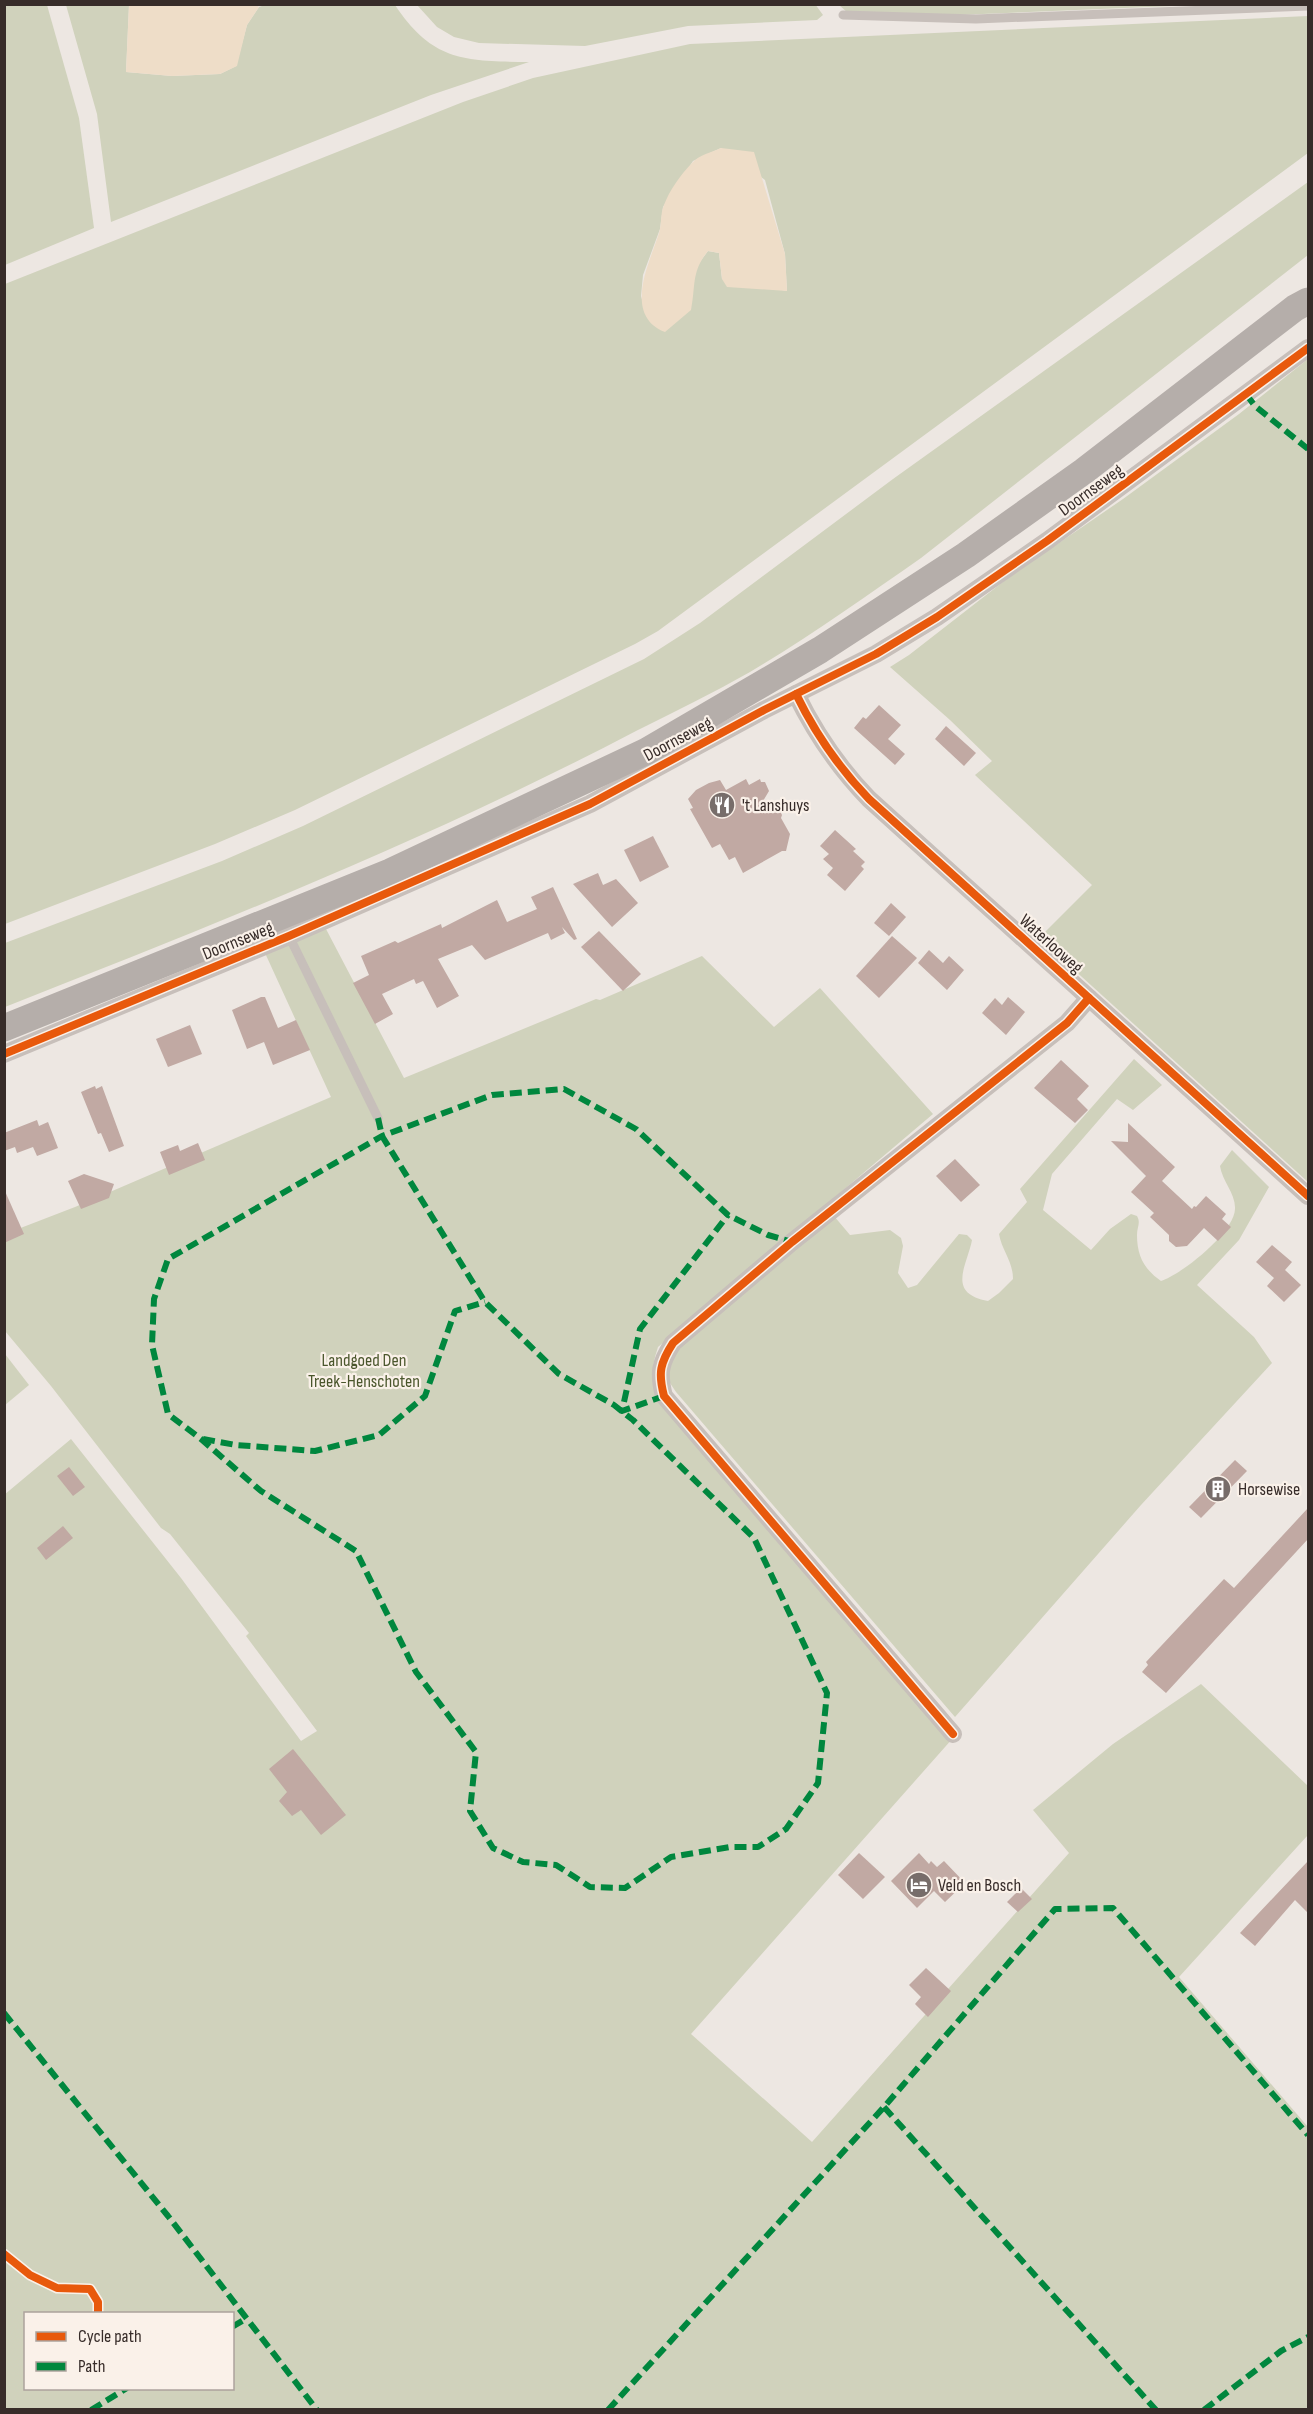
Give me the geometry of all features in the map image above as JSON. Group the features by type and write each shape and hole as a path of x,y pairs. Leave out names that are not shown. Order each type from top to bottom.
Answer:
{"main road":[{"name":"Doornseweg","path":"4,1028 390,872 647,751 820,650 966,555 1084,471 1304,299"}],"street":[{"name":"Doornseweg","path":"4,1054 289,936 590,804 876,654 945,611 1047,541 1308,348"},
{"name":"Waterlooweg","path":"796,694 814,728 856,785 1308,1196"},
{"path":"953,1734 664,1396 659,1376 664,1356 673,1343 792,1242 1067,1023 1089,998"}],"lane":[{"path":"843,15 976,19 1308,6"},
{"path":"289,936 378,1118"}],"green space":[{"path":"5,4 47,5 79,118 94,228 5,265"},
{"path":"268,4 395,5 409,24 437,48 468,59 529,62 431,95 111,222 97,114 66,5 129,5 126,72 172,76 220,74 236,66 247,25 259,7"},
{"path":"815,4 823,15 817,20 688,26 585,46 479,43 454,37 437,27 417,5"},
{"path":"839,5 1197,5 862,19 848,13"},
{"path":"1308,16 1308,153 658,631 295,810 215,844 5,924 5,284 463,102 533,78 690,44","holes":["721,148 765,180 785,254 787,291 722,279 719,253 708,251 693,277 647,317 641,296 643,275 660,229 663,207 693,161"]},
{"path":"1308,182 1308,255 921,558 794,645 708,695 559,770 403,843 245,911 5,1007 5,943 222,861 303,826 644,659 700,623 893,479"},
{"path":"1308,359 1308,1182 1039,938 1092,885 975,775 992,761 890,667 909,655 1008,578 1123,499 1239,414"},
{"name":"Landgoed Den Treek-Henschoten","path":"326,929 404,1078 596,999 600,1000 702,956 774,1027 820,988 933,1114 658,1347 653,1365 656,1395 953,1738 691,2034 812,2142 1069,1853 1033,1810 1113,1744 1201,1684 1308,1786 1308,1835 1179,1977 1308,2127 1308,2409 5,2409 4,1495 71,1439 181,1578 301,1741 317,1731 246,1636 249,1633 170,1534 161,1528 51,1386 5,1331 5,1234 75,1207 331,1097 265,953"},
{"path":"1134,1059 1162,1085 1133,1110 1117,1099 1052,1174 1043,1210 1091,1250 1110,1229 1131,1214 1137,1216 1139,1223 1137,1243 1140,1256 1150,1272 1161,1281 1181,1270 1206,1251 1232,1219 1235,1203 1220,1166 1232,1150 1269,1187 1239,1240 1197,1285 1254,1337 1272,1363 1141,1505 955,1717 676,1392 668,1380 666,1366 681,1346 834,1216 850,1235 890,1230 901,1238 903,1246 898,1273 908,1288 917,1285 959,1234 967,1235 972,1240 962,1277 963,1285 967,1292 988,1301 1013,1279 999,1234 1027,1202 1020,1189"},
{"path":"5,1354 29,1385 4,1405"}],"sand":[{"path":"129,5 256,5 259,7 247,25 237,66 220,74 172,76 126,72"},
{"path":"721,148 754,152 785,254 787,291 727,287 722,279 719,253 708,251 696,272 691,310 665,332 652,324 645,313 642,301 642,287 659,233 663,208 676,183 692,163"}],"building":[{"path":"879,705 901,725 888,739 905,754 895,765 854,728 863,717 866,719"},
{"path":"946,726 976,753 964,766 935,739"},
{"path":"746,779 749,785 760,779 761,782 765,782 769,791 760,806 778,807 790,834 786,851 782,851 743,873 735,857 729,860 720,844 712,848 690,809 693,808 688,799 696,790 709,783 720,780 726,790"},
{"path":"835,830 856,849 853,851 865,862 861,866 864,869 845,891 827,875 833,868 823,859 829,854 820,846"},
{"path":"653,836 669,867 640,882 624,850"},
{"path":"598,873 603,885 616,879 638,903 612,927 573,884"},
{"path":"553,887 577,939 574,940 562,927 565,933 551,940 548,933 485,960 472,945 438,959 459,996 437,1008 423,981 416,984 414,979 382,994 393,1014 375,1024 353,983 369,975 361,956 441,924 442,928 497,900 507,922 537,909 531,897"},
{"path":"891,903 906,917 889,936 874,923"},
{"path":"599,931 641,974 623,991 581,947"},
{"path":"892,936 917,958 879,998 856,976"},
{"path":"929,950 943,963 949,956 964,970 947,990 918,963"},
{"path":"265,997 278,1028 296,1020 310,1050 273,1065 264,1042 247,1049 232,1010"},
{"path":"1008,997 1025,1012 1006,1035 982,1013 995,998 1002,1005"},
{"path":"190,1025 202,1054 168,1067 156,1039"},
{"path":"1061,1060 1089,1086 1077,1099 1088,1110 1075,1123 1034,1088"},
{"path":"95,1086 96,1089 102,1086 124,1146 109,1152 101,1133 98,1134 81,1092"},
{"path":"37,1120 39,1126 48,1122 58,1148 37,1156 33,1147 17,1153 15,1147 4,1151 4,1133"},
{"path":"1128,1123 1175,1167 1162,1181 1192,1209 1206,1196 1226,1214 1222,1219 1231,1227 1218,1241 1204,1228 1187,1246 1176,1247 1169,1241 1169,1235 1150,1217 1154,1213 1131,1192 1146,1176 1111,1141 1128,1142"},
{"path":"198,1143 205,1160 169,1175 160,1152 178,1145 180,1151"},
{"path":"955,1159 980,1185 961,1202 936,1176"},
{"path":"84,1174 114,1184 109,1198 81,1209 68,1181"},
{"path":"4,1189 24,1234 4,1243"},
{"path":"1272,1245 1292,1262 1285,1270 1301,1285 1284,1302 1267,1286 1274,1278 1256,1262"},
{"name":"Horsewise","path":"1235,1460 1247,1471 1201,1518 1189,1507"},
{"path":"69,1467 85,1487 73,1496 57,1476"},
{"path":"1308,1508 1308,1539 1166,1693 1142,1672 1148,1665 1146,1662 1224,1579 1234,1588"},
{"path":"63,1526 73,1538 46,1560 37,1548"},
{"path":"293,1749 346,1815 321,1835 301,1810 292,1816 279,1801 287,1792 269,1769"},
{"path":"859,1853 885,1877 863,1899 838,1875"},
{"path":"919,1853 929,1864 931,1861 937,1867 944,1861 965,1883 945,1902 934,1891 917,1908 891,1881"},
{"path":"1308,1861 1308,1913 1295,1900 1255,1946 1240,1933"},
{"path":"1021,1888 1032,1899 1018,1912 1007,1902"},
{"path":"926,1968 951,1991 928,2017 915,2004 921,1997 909,1985"}],"marked path":[{"path":"1246,394 1255,406 1308,449"},
{"path":"378,1118 382,1136 485,1302 559,1374 614,1405 633,1420 754,1538 827,1693 818,1783 786,1829 758,1847 730,1847 671,1857 625,1888 590,1887 556,1865 523,1862 493,1848 470,1811 476,1752 416,1672 356,1551 261,1491 168,1414 152,1345 154,1299 168,1259 382,1136 492,1095 564,1089 636,1129 728,1215 768,1235 792,1242"},
{"path":"664,1396 622,1411 640,1329 728,1215"},
{"path":"203,1439 236,1445 315,1451 379,1435 425,1396 455,1311 485,1302"},
{"path":"608,2410 884,2107 1055,1909 1113,1908 1308,2135"},
{"path":"4,2013 168,2216 317,2410"},
{"path":"884,2107 1156,2410"},
{"path":"234,2326 247,2318"},
{"path":"1204,2410 1281,2351 1308,2337"},
{"path":"91,2410 124,2390"}],"cycle path":[{"path":"4,1054 289,936 590,804 764,710 876,654 937,617 1047,541 1308,348"},
{"path":"796,694 828,750 869,799 1308,1196"},
{"path":"953,1734 664,1396 661,1368 673,1343 792,1242 1067,1023 1089,998"},
{"path":"4,2254 30,2275 57,2288 90,2289 98,2302 98,2312"}],"place":[{"name":"'t Lanshuys","path":"722,805"},
{"name":"Horsewise","path":"1218,1489"},
{"name":"Veld en Bosch","path":"919,1885"}]}
